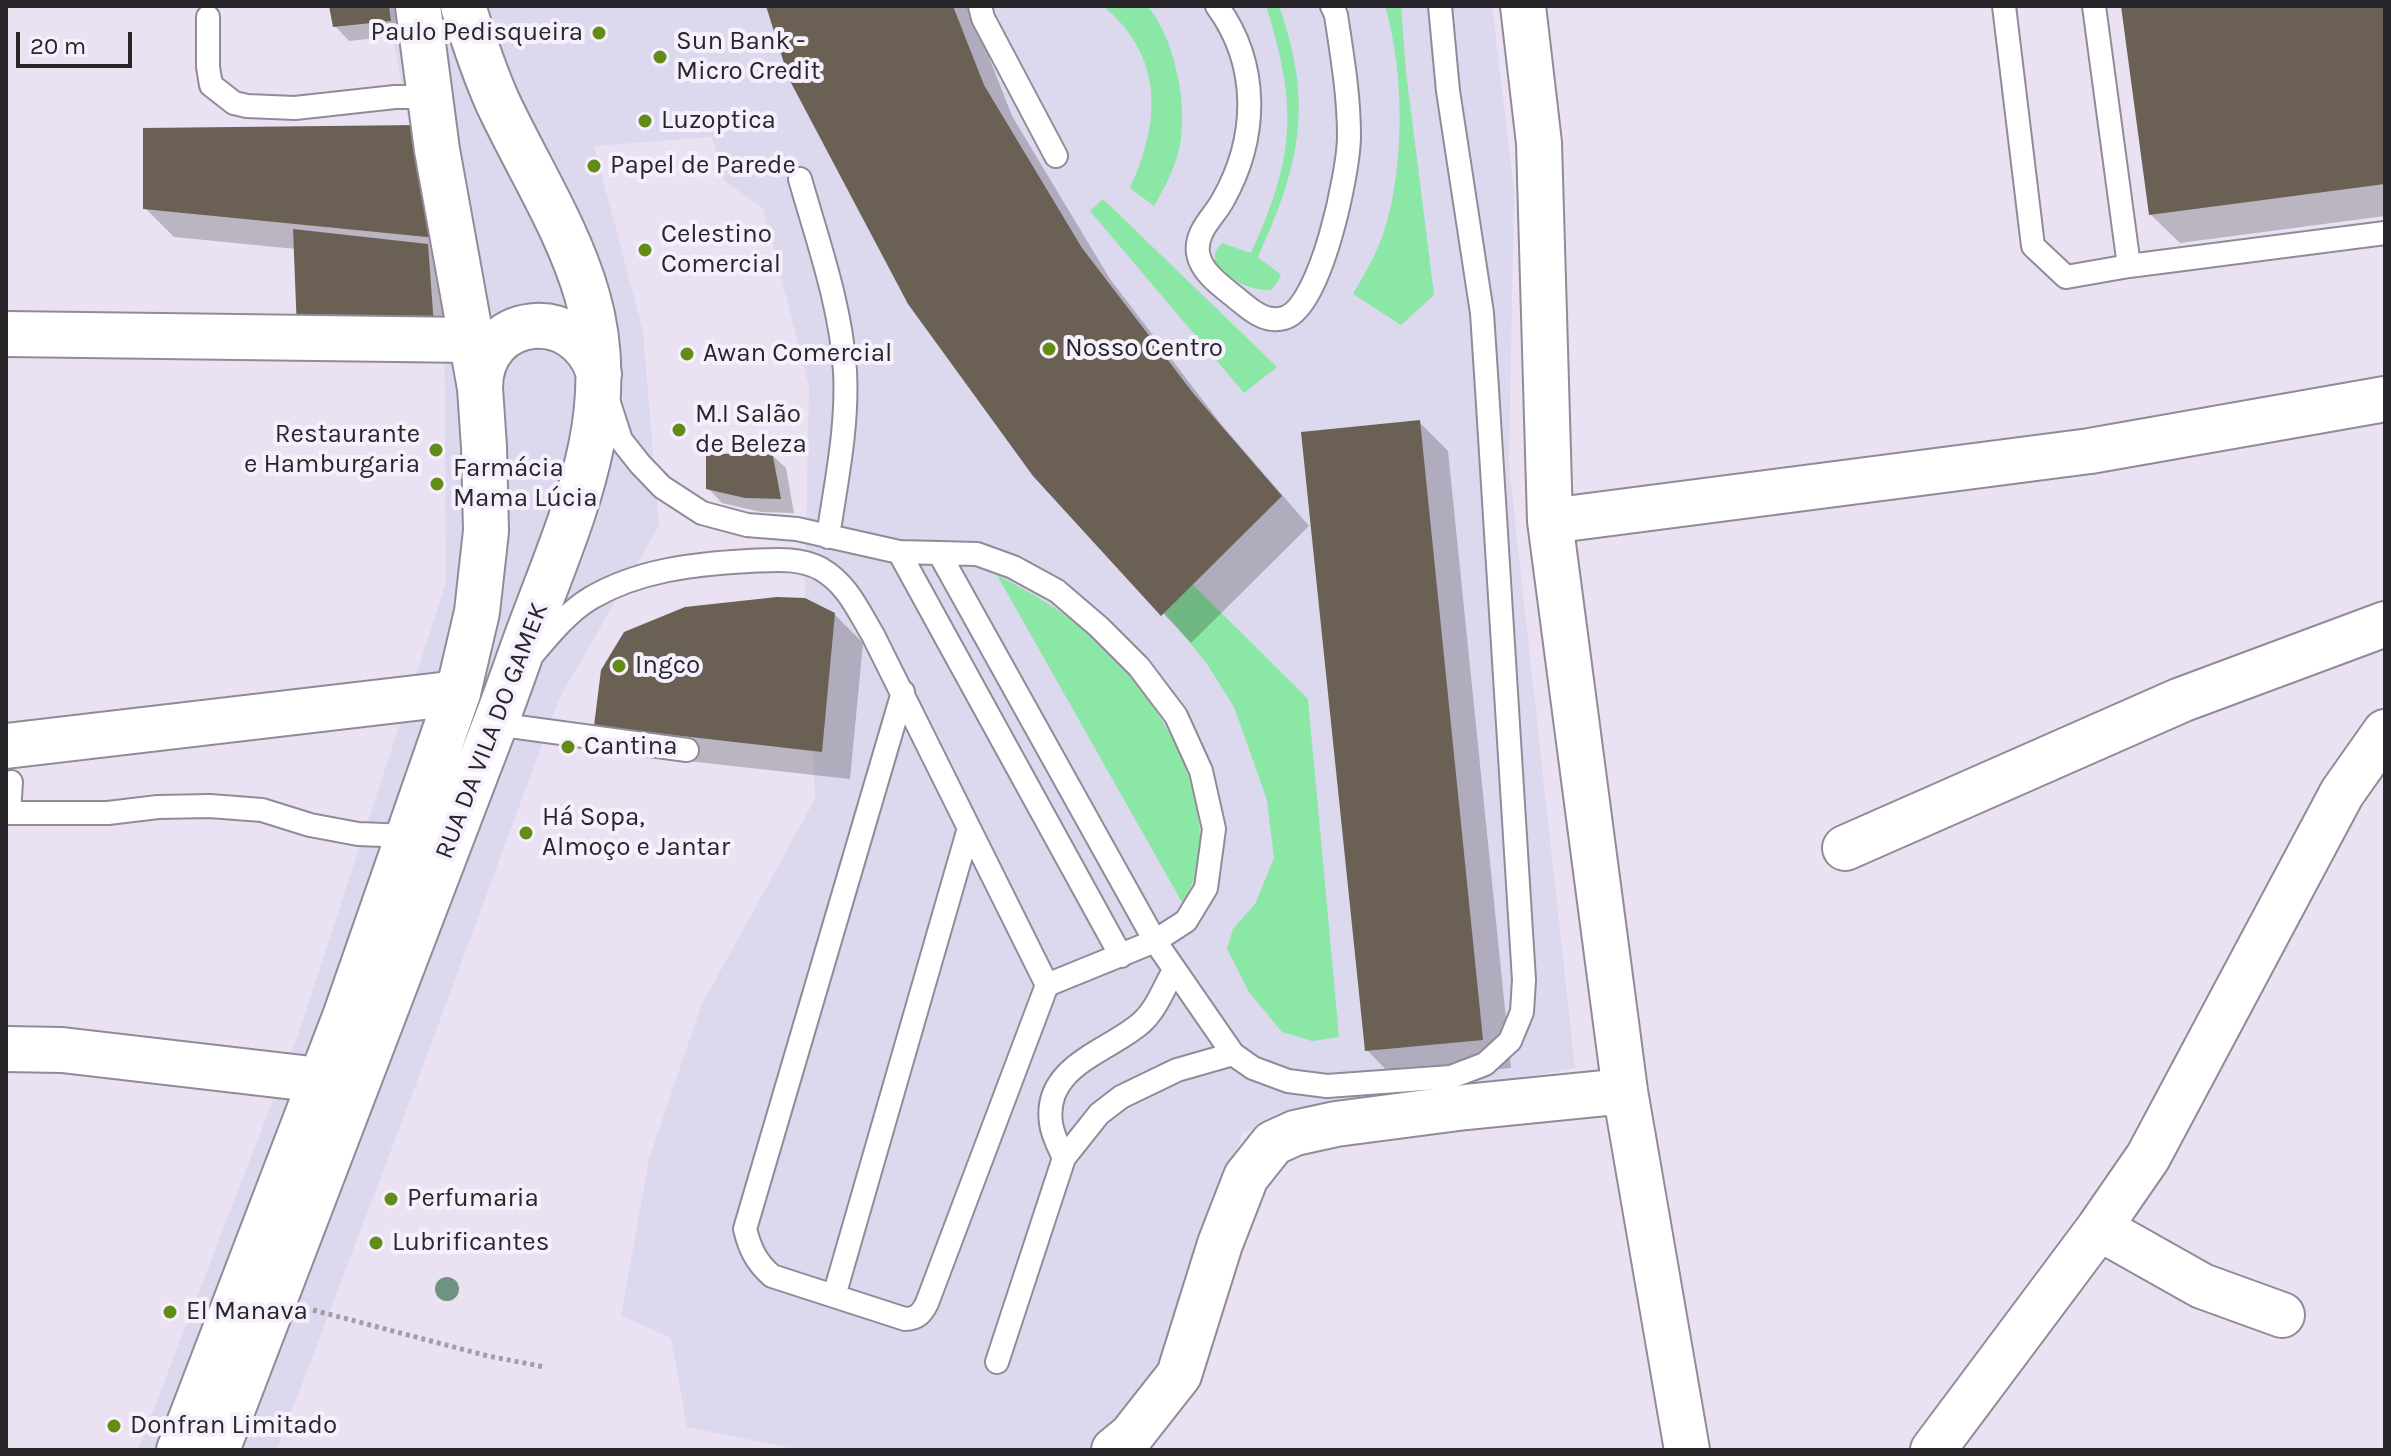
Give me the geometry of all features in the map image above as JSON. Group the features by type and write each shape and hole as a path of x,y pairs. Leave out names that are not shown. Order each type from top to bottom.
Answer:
{"street":[{"name":"RUA DA VILA DO GAMEK","path":"179,1450 409,836 458,693 477,612 486,531 480,388 437,150 418,6"},
{"name":"RUA DA VILA DO GAMEK","path":"217,1450 563,545 588,465 596,424 599,374 587,293 556,219 497,100 463,6"},
{"path":"1523,6 1539,143 1550,521 1625,1091 1687,1450"},
{"path":"480,388 482,368 497,342 514,331 533,325 553,326 580,340 592,356 599,374"},
{"path":"6,334 471,340"},
{"path":"1550,521 2090,451 2385,399"},
{"path":"1845,848 2181,700 2385,624"},
{"path":"8,764 458,693"},
{"path":"1933,1450 2099,1228 2148,1157 2342,793 2385,732"},
{"path":"6,1049 62,1050 320,1080"},
{"path":"1114,1450 1131,1436 1179,1375 1220,1244 1246,1177 1273,1143 1295,1133 1336,1124 1625,1091"},
{"path":"2099,1228 2202,1286 2282,1315"}],"lane":[{"path":"980,6 983,18 1056,156"},
{"path":"1217,6 1240,49 1249,89 1249,127 1240,166 1222,202 1202,229 1198,253 1207,273 1255,314 1270,319 1285,318 1298,309 1324,260 1340,201 1349,138 1345,77 1332,6"},
{"path":"939,553 1155,941 1233,1054 1253,1068 1288,1081 1327,1086 1451,1077 1485,1064 1510,1041 1522,1012 1524,980 1482,313 1448,91 1440,6"},
{"path":"2004,6 2033,246 2066,277 2385,233"},
{"path":"2094,6 2129,266"},
{"path":"208,17 211,85 234,103 295,108 395,97 430,97"},
{"path":"800,179 834,302 845,370 844,433 828,537"},
{"path":"599,374 621,440 662,487 702,513 747,525 797,529 899,552 977,554 1013,567 1057,591 1099,627 1139,667 1176,716 1201,771 1214,829 1206,888 1186,921 1155,941 1047,985"},
{"path":"899,552 1121,956"},
{"path":"512,679 548,636 587,600 644,575 681,567 789,559 820,568 845,588 903,692 1047,985 922,1312 914,1319 905,1319 772,1276 757,1263 745,1229 903,692"},
{"path":"495,724 687,750"},
{"path":"8,764 9,813 108,813 158,807 210,806 262,810 310,825 358,834 409,836"},
{"path":"834,1296 969,828"},
{"path":"1064,1158 1051,1123 1051,1099 1064,1076 1090,1054 1119,1039 1143,1021 1174,970"},
{"path":"997,1362 1064,1158 1099,1114 1121,1097 1177,1070 1233,1054"}],"path":[{"path":"275,1299 488,1356 545,1367"}],"shaded area":[{"path":"387,6 1492,6 1514,189 1509,465 1575,1068 1243,1132 1159,1361 1105,1446 1098,1450 801,1450 687,1427 671,1338 621,1316 649,1159 701,1006 815,799 805,586 809,386 763,208 724,181 712,137 594,146 643,331 659,526 559,699 277,1450 138,1450 298,1035 446,583 444,313"}],"green space":[{"path":"1103,6 1147,6 1157,19 1172,54 1181,94 1182,133 1175,164 1154,206 1130,188 1147,139 1151,115 1147,68 1123,25"},
{"path":"1266,6 1279,6 1290,41 1299,104 1297,134 1284,193 1258,257 1281,275 1271,290 1240,283 1215,263 1215,252 1222,243 1251,253 1266,219 1284,159 1287,103 1283,73"},
{"path":"1385,6 1401,6 1406,72 1434,295 1401,325 1353,294 1376,251 1388,219 1398,158 1399,94 1392,33"},
{"path":"1103,199 1277,367 1244,393 1090,211"},
{"path":"1174,566 1308,699 1339,1037 1312,1041 1282,1032 1249,992 1227,949 1233,929 1255,904 1274,858 1267,800 1234,707 1207,664 1146,594"},
{"path":"997,575 1054,607 1085,631 1127,672 1163,722 1188,776 1200,834 1201,858 1183,904"}],"building":[{"path":"329,6 389,6 391,21 333,27"},
{"name":"Nosso Centro","path":"766,6 953,6 984,85 1082,248 1193,393 1282,496 1161,616 1033,476 908,304 789,79"},
{"path":"2121,6 2385,6 2385,184 2149,215"},
{"path":"418,125 437,238 143,209 143,128"},
{"path":"293,229 428,244 434,326 297,331"},
{"path":"1420,420 1483,1040 1365,1051 1301,432"},
{"path":"772,451 781,499 745,498 706,489 706,455"},
{"path":"777,597 805,598 835,613 822,752 594,726 601,670 624,632 685,607"}],"place":[{"name":"Paulo Pedisqueira","path":"599,33"},
{"name":"Sun Bank - Micro Credit","path":"660,57"},
{"name":"Luzoptica","path":"645,121"},
{"name":"Papel de Parede","path":"594,166"},
{"name":"Celestino Comercial","path":"645,250"},
{"name":"Nosso Centro","path":"1049,349"},
{"name":"Awan Comercial","path":"687,354"},
{"name":"M.I Salão de Beleza","path":"679,430"},
{"name":"Restaurante e Hamburgaria","path":"436,450"},
{"name":"Farmácia Mama Lúcia","path":"437,484"},
{"name":"Ingco","path":"619,666"},
{"name":"Cantina","path":"568,747"},
{"name":"Há Sopa, Almoço e Jantar","path":"526,833"},
{"name":"Perfumaria","path":"391,1199"},
{"name":"Lubrificantes","path":"376,1243"},
{"name":"El Manava","path":"170,1312"},
{"name":"Donfran Limitado","path":"114,1426"}]}
